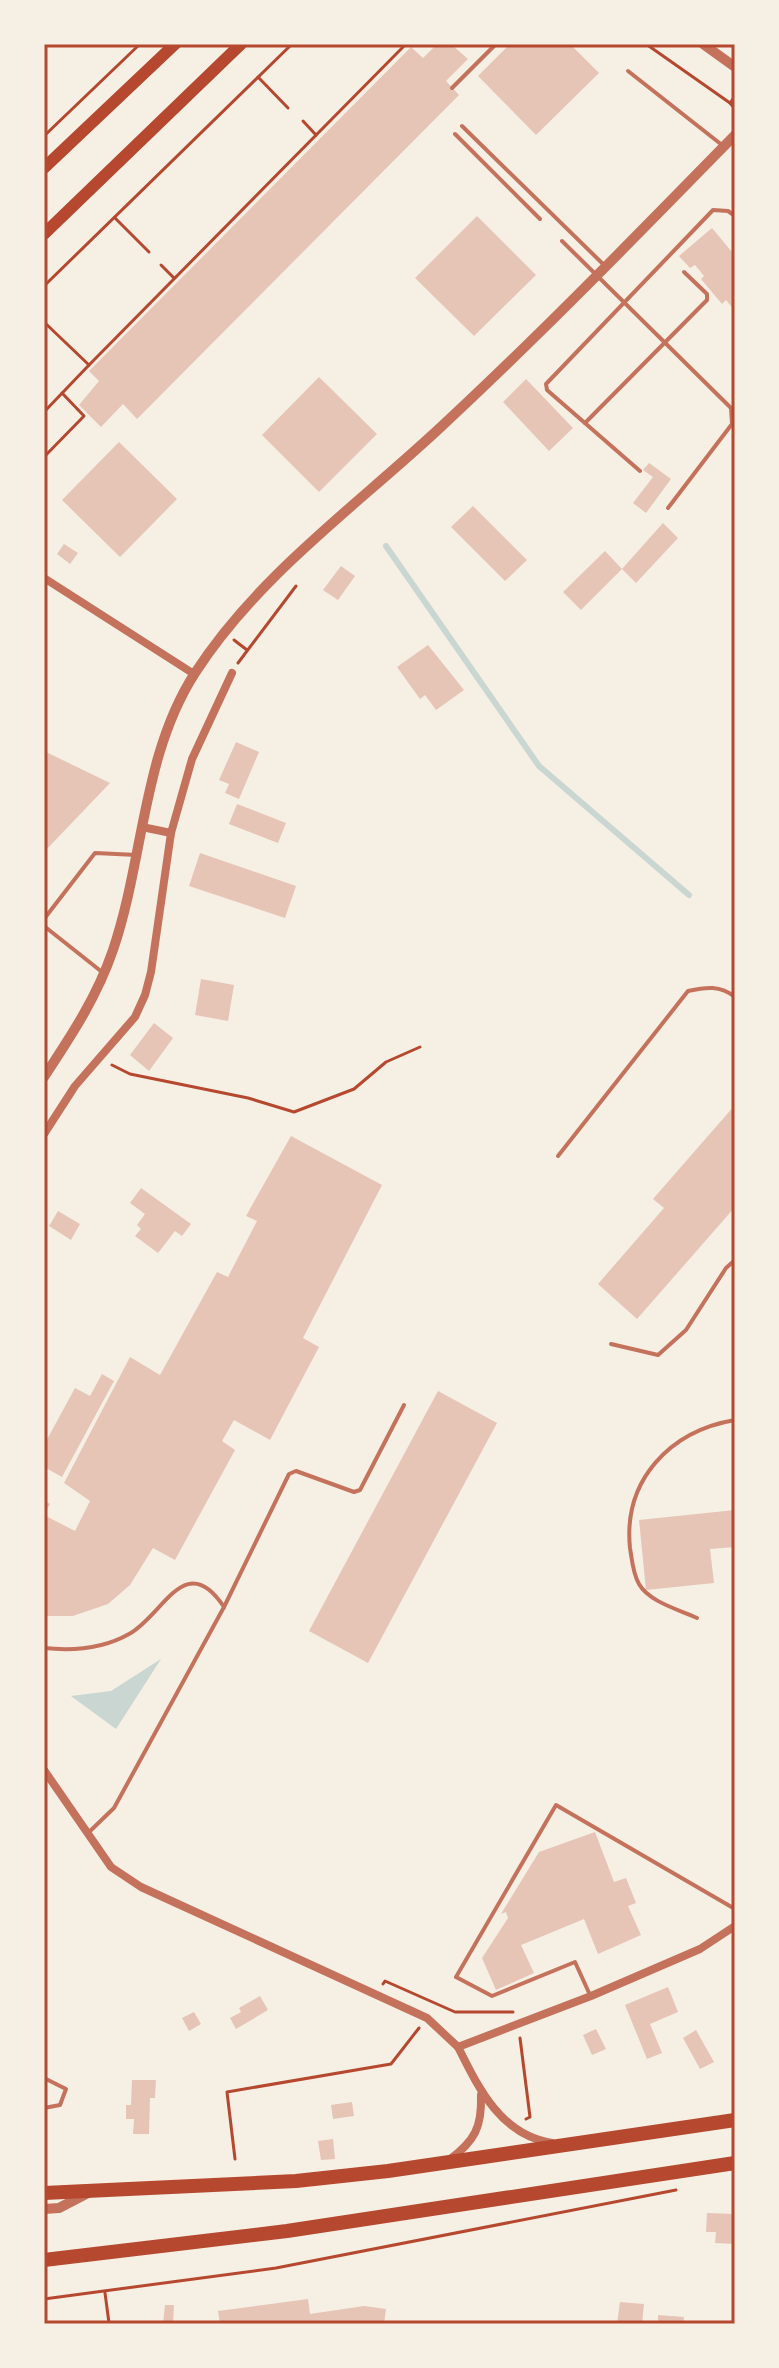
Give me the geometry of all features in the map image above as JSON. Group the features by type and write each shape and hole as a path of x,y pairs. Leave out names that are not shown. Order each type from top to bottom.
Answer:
{"highway":[{"path":"44,2193 296,2181 445,2163 735,2120"},
{"path":"44,2260 287,2231 735,2163"}],"main road":[{"path":"44,168 175,44"},
{"path":"44,234 241,44"}],"street":[{"path":"703,44 735,67"},
{"path":"44,1077 82,1019 104,973 119,929 168,732 194,674 224,632 261,591 442,426 597,276 735,135"},
{"path":"44,578 194,674"},
{"path":"44,1134 98,1058 135,1017 145,995 171,833 192,759 232,673"},
{"path":"142,827 171,833"},
{"path":"44,1770 111,1867 141,1887 427,2018 458,2047 481,2095 512,2126 543,2141 565,2145"},
{"path":"458,2047 591,1996 700,1949 735,1926"},
{"path":"445,2163 475,2137 482,2120 481,2095"},
{"path":"44,2209 59,2208 93,2190"}],"lane":[{"path":"452,88 496,44"},
{"path":"628,71 723,147"},
{"path":"462,126 606,266"},
{"path":"455,134 540,219"},
{"path":"640,471 547,390 546,384 713,210 728,211 735,216"},
{"path":"562,241 734,416 732,424 668,508"},
{"path":"585,423 707,300 707,294 684,272"},
{"path":"44,919 95,853 137,855"},
{"path":"44,926 104,973"},
{"path":"558,1156 688,991 709,986 726,990 735,997"},
{"path":"611,1344 658,1355 686,1330 726,1268 735,1260"},
{"path":"86,1834 101,1824 114,1808 224,1607 289,1474 296,1471 354,1492 360,1490 404,1405"},
{"path":"697,1618 651,1596 638,1583 630,1550 630,1516 644,1477 663,1452 692,1433 735,1420"},
{"path":"44,1648 66,1651 101,1646 131,1633 184,1585 198,1583 214,1592 224,1607"},
{"path":"591,1996 575,1962 492,1996 456,1977 556,1805 735,1909"},
{"path":"44,2078 66,2089 60,2105 44,2108"}],"path":[{"path":"44,136 140,44"},
{"path":"44,286 292,44"},
{"path":"397,44 402,48"},
{"path":"44,412 406,44"},
{"path":"646,44 735,109"},
{"path":"258,77 288,108"},
{"path":"730,103 735,96"},
{"path":"303,121 316,135"},
{"path":"115,218 149,252"},
{"path":"161,265 174,278"},
{"path":"44,322 89,365"},
{"path":"44,457 84,416 62,393"},
{"path":"232,673 296,586"},
{"path":"98,1058 130,1074 248,1098 294,1112 354,1089 386,1062 420,1047"},
{"path":"377,1994 385,1981 455,2012 512,2010 519,2025 530,2117"},
{"path":"235,2159 227,2092 391,2064 427,2018"},
{"path":"44,2299 105,2293 375,2251 687,2188"},
{"path":"105,2293 109,2323 129,2324"}],"shaded area":[{"path":"161,1659 116,1729 71,1696 111,1691"}],"building":[{"path":"437,44 451,44 468,59 446,81 459,95 137,419 123,404 101,427 79,405 99,381 89,371 411,47 423,58"},
{"path":"510,44 570,44 599,73 536,135 478,76"},
{"path":"477,216 536,275 474,336 415,278"},
{"path":"712,228 732,252 735,249 735,311 726,300 722,304 701,279 704,276 695,265 690,268 679,256"},
{"path":"319,377 377,434 319,492 262,435"},
{"path":"526,379 573,428 549,451 503,402"},
{"path":"119,442 177,499 120,557 62,500"},
{"path":"649,463 671,479 646,513 633,503 653,477 643,470"},
{"path":"473,506 527,560 505,581 451,527"},
{"path":"663,523 678,538 636,583 622,569"},
{"path":"64,544 78,553 70,564 57,554"},
{"path":"605,551 622,569 581,610 563,592"},
{"path":"341,566 355,576 338,600 323,590"},
{"path":"428,645 464,690 436,710 425,695 420,699 397,667"},
{"path":"236,742 259,752 239,799 225,793 229,784 219,780"},
{"path":"44,751 110,783 44,852"},
{"path":"237,804 286,823 278,843 229,824"},
{"path":"200,853 296,886 285,918 189,886"},
{"path":"201,979 234,985 228,1021 195,1015"},
{"path":"154,1023 173,1038 149,1071 130,1055"},
{"path":"735,1105 735,1207 637,1319 598,1284 664,1208 653,1199"},
{"path":"291,1136 382,1185 303,1338 319,1347 270,1440 234,1420 222,1441 235,1450 175,1560 153,1548 130,1585 108,1604 73,1616 44,1616 44,1515 75,1531 90,1501 64,1483 130,1357 160,1375 217,1272 228,1277 257,1221 246,1216"},
{"path":"141,1188 191,1224 182,1236 175,1231 158,1253 135,1236 141,1229 137,1225 145,1214 130,1203"},
{"path":"58,1211 80,1224 71,1240 49,1226"},
{"path":"102,1374 114,1381 62,1477 44,1467 44,1445 75,1388 90,1396"},
{"path":"438,1391 497,1423 368,1663 309,1631"},
{"path":"44,1500 50,1504 44,1515"},
{"path":"735,1510 735,1547 710,1549 714,1583 646,1590 639,1520"},
{"path":"595,1832 614,1882 626,1878 636,1903 628,1906 641,1935 598,1954 584,1919 521,1945 534,1973 496,1990 482,1958 508,1918 506,1912 501,1914 539,1852"},
{"path":"668,1987 678,2012 650,2024 662,2053 647,2059 625,2005"},
{"path":"260,1996 268,2010 236,2029 230,2018 241,2012 239,2008"},
{"path":"194,2012 201,2024 189,2031 182,2018"},
{"path":"596,2029 606,2049 592,2055 583,2035"},
{"path":"696,2030 714,2062 700,2069 683,2038"},
{"path":"132,2080 156,2080 155,2098 150,2098 149,2134 133,2134 134,2119 126,2119 126,2105 131,2105"},
{"path":"352,2102 354,2116 333,2119 331,2105"},
{"path":"333,2139 335,2159 321,2160 318,2141"},
{"path":"707,2213 735,2214 735,2244 715,2243 716,2232 706,2232"},
{"path":"308,2299 310,2314 364,2306 386,2309 384,2324 220,2324 218,2311"},
{"path":"620,2302 644,2304 642,2324 617,2324"},
{"path":"165,2305 174,2305 173,2324 163,2324"},
{"path":"658,2315 684,2317 683,2324 658,2324"}],"waterway":[{"path":"386,546 539,766 689,895"}]}
